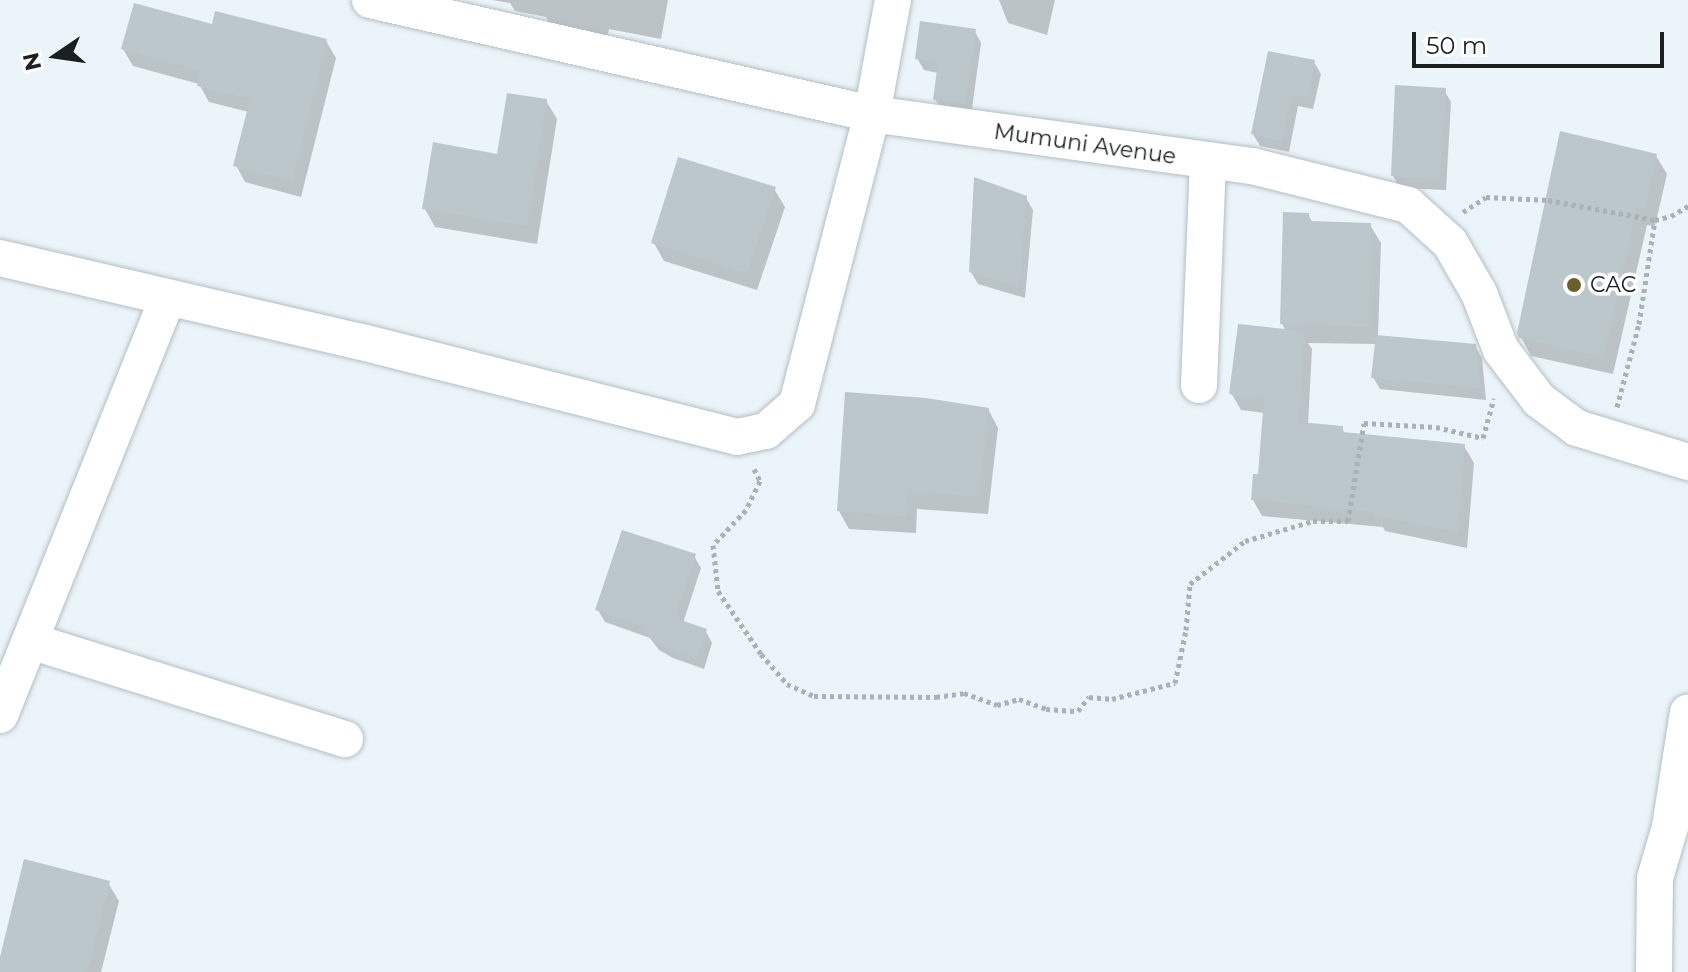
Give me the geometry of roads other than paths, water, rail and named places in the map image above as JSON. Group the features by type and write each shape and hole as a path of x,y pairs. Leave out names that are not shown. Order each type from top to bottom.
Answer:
{"street":[{"name":"Mumuni Avenue","path":"370,0 872,114 1252,166 1408,205 1450,243 1479,293 1501,350 1539,400 1577,428 1688,462"},
{"path":"0,258 358,341 737,437 766,431 797,404 872,114 893,0"},
{"path":"1199,385 1208,160"},
{"path":"0,715 167,299"},
{"path":"30,641 345,739"},
{"path":"1654,972 1655,878 1679,829 1688,712"}],"place":[{"name":"CAC","path":"1574,285"}]}
